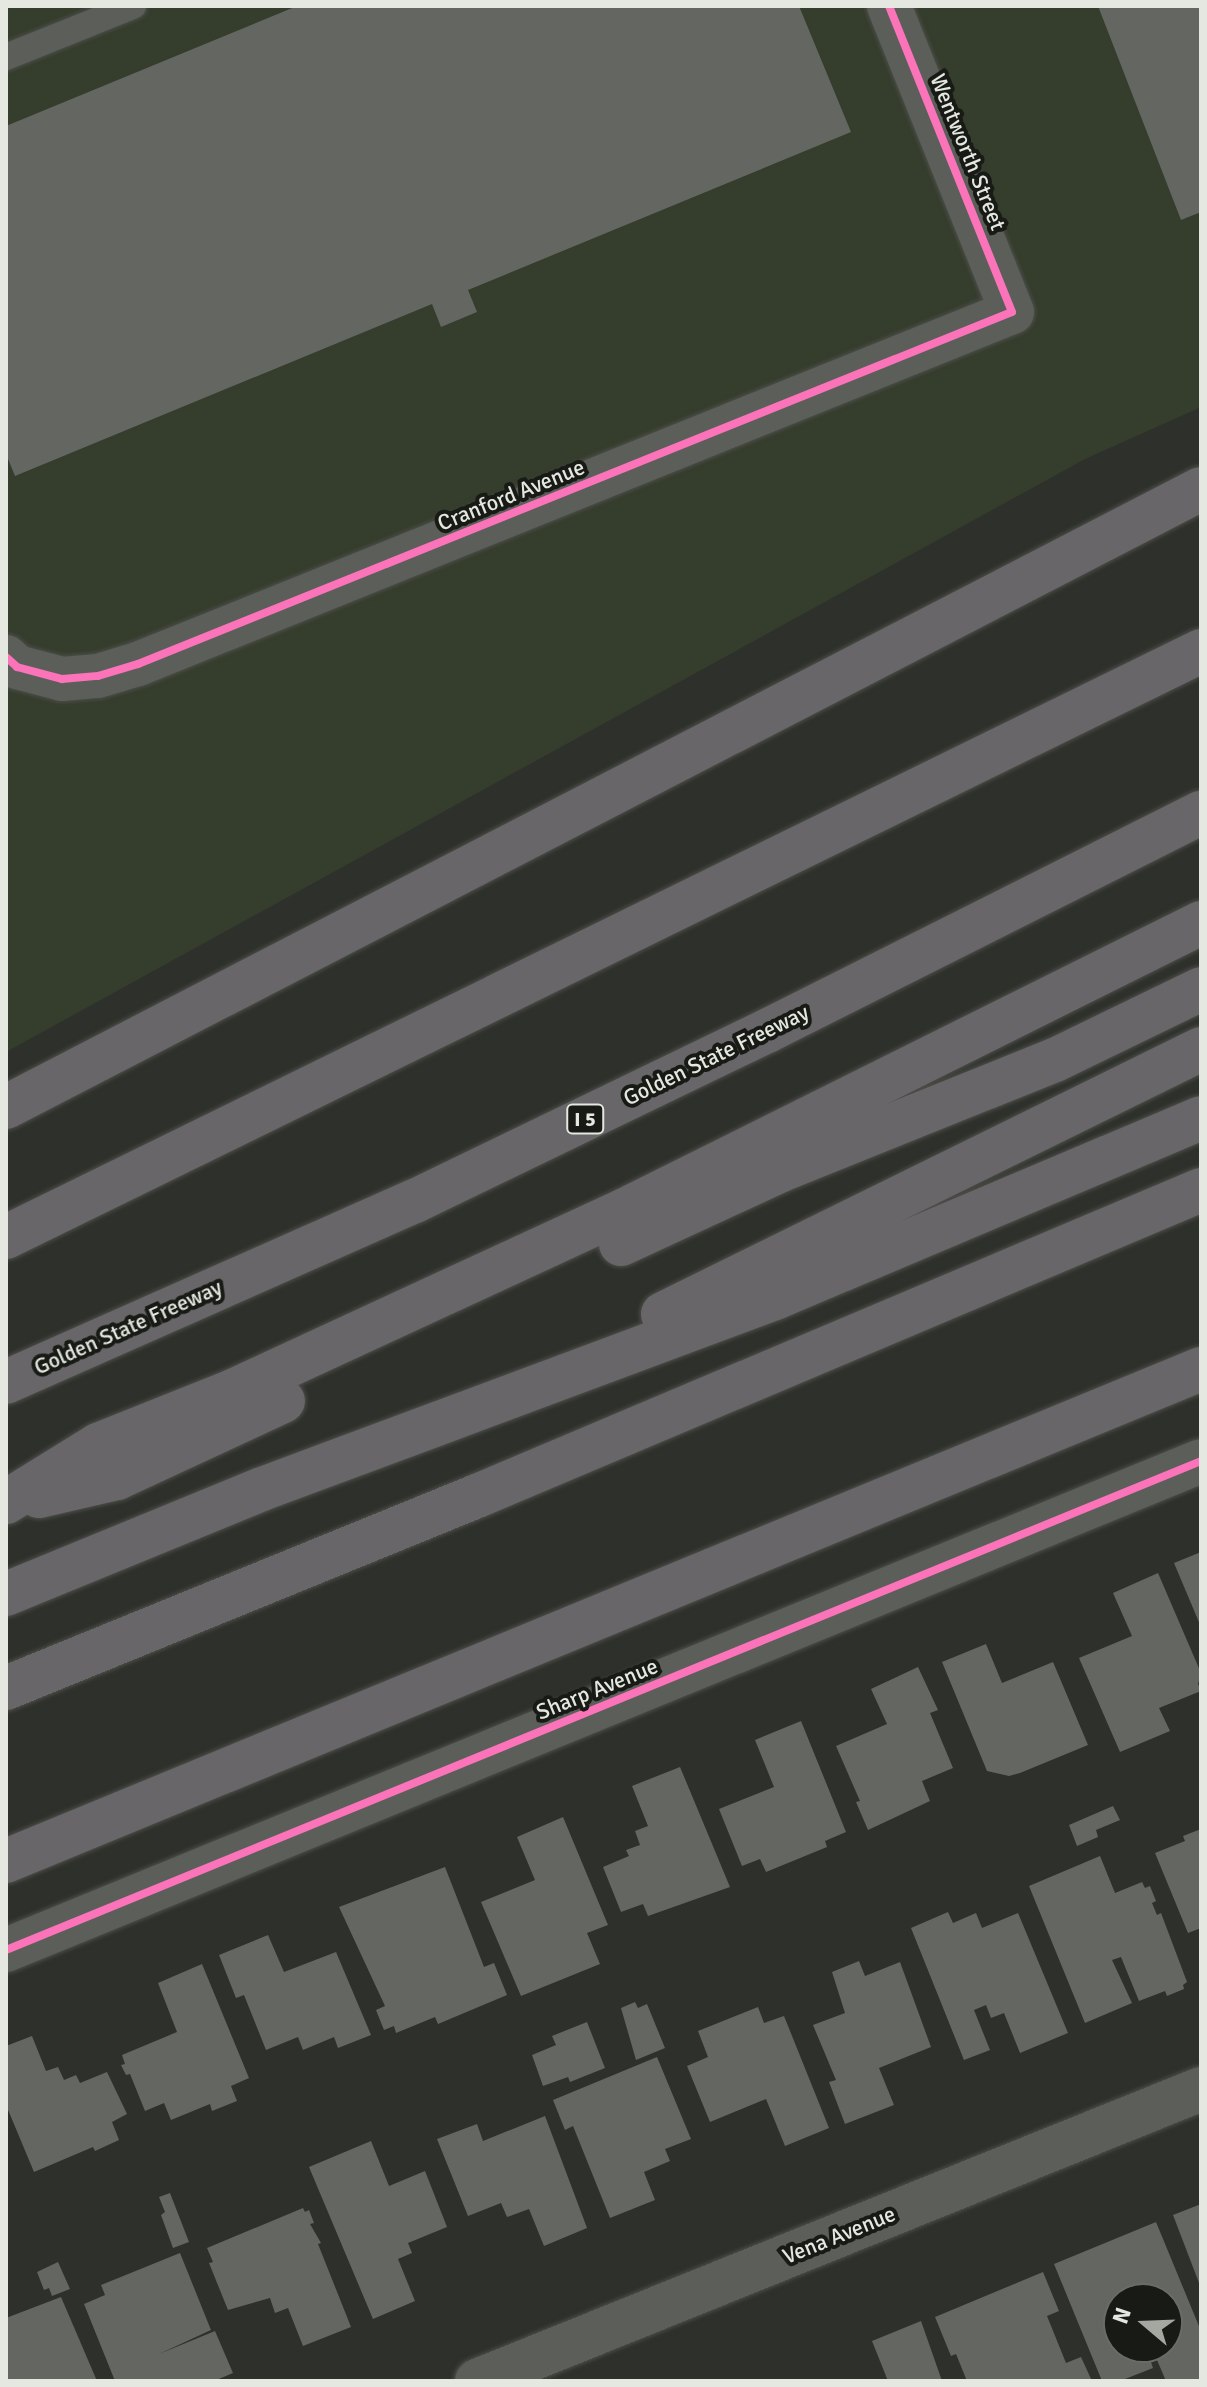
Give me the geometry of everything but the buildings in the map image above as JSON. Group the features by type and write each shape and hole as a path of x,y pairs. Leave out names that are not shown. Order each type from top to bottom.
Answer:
{"highway":[{"path":"6,1107 1201,489"},
{"path":"6,1237 1201,651"},
{"name":"Golden State Freeway","path":"6,1382 415,1201 767,1031 1201,813"},
{"path":"6,1503 98,1445 233,1391 623,1211 1201,923"},
{"path":"6,1503 117,1478 781,1170 1055,1060 1201,989"},
{"path":"582,1369 644,1323 1201,1049"},
{"path":"6,1594 262,1489 775,1298 1201,1118"},
{"path":"6,1688 477,1496 1201,1190"},
{"path":"6,1861 1201,1369"}],"street":[{"name":"Wentworth Street","path":"889,6 1012,312"},
{"name":"Cranford Avenue","path":"10,672 62,679 98,676 138,664 1012,312"},
{"name":"Sharp Avenue","path":"6,1950 1201,1461"},
{"name":"Vena Avenue","path":"477,2381 1201,2089"}],"lane":[{"path":"6,57 133,6"}],"shaded area":[{"path":"6,6 1201,6 1201,407 1085,459 6,1052"}],"cycle path":[{"path":"6,657 17,667 62,679 98,676 138,664 1012,312 889,6"},
{"path":"6,1950 1201,1461"}]}
